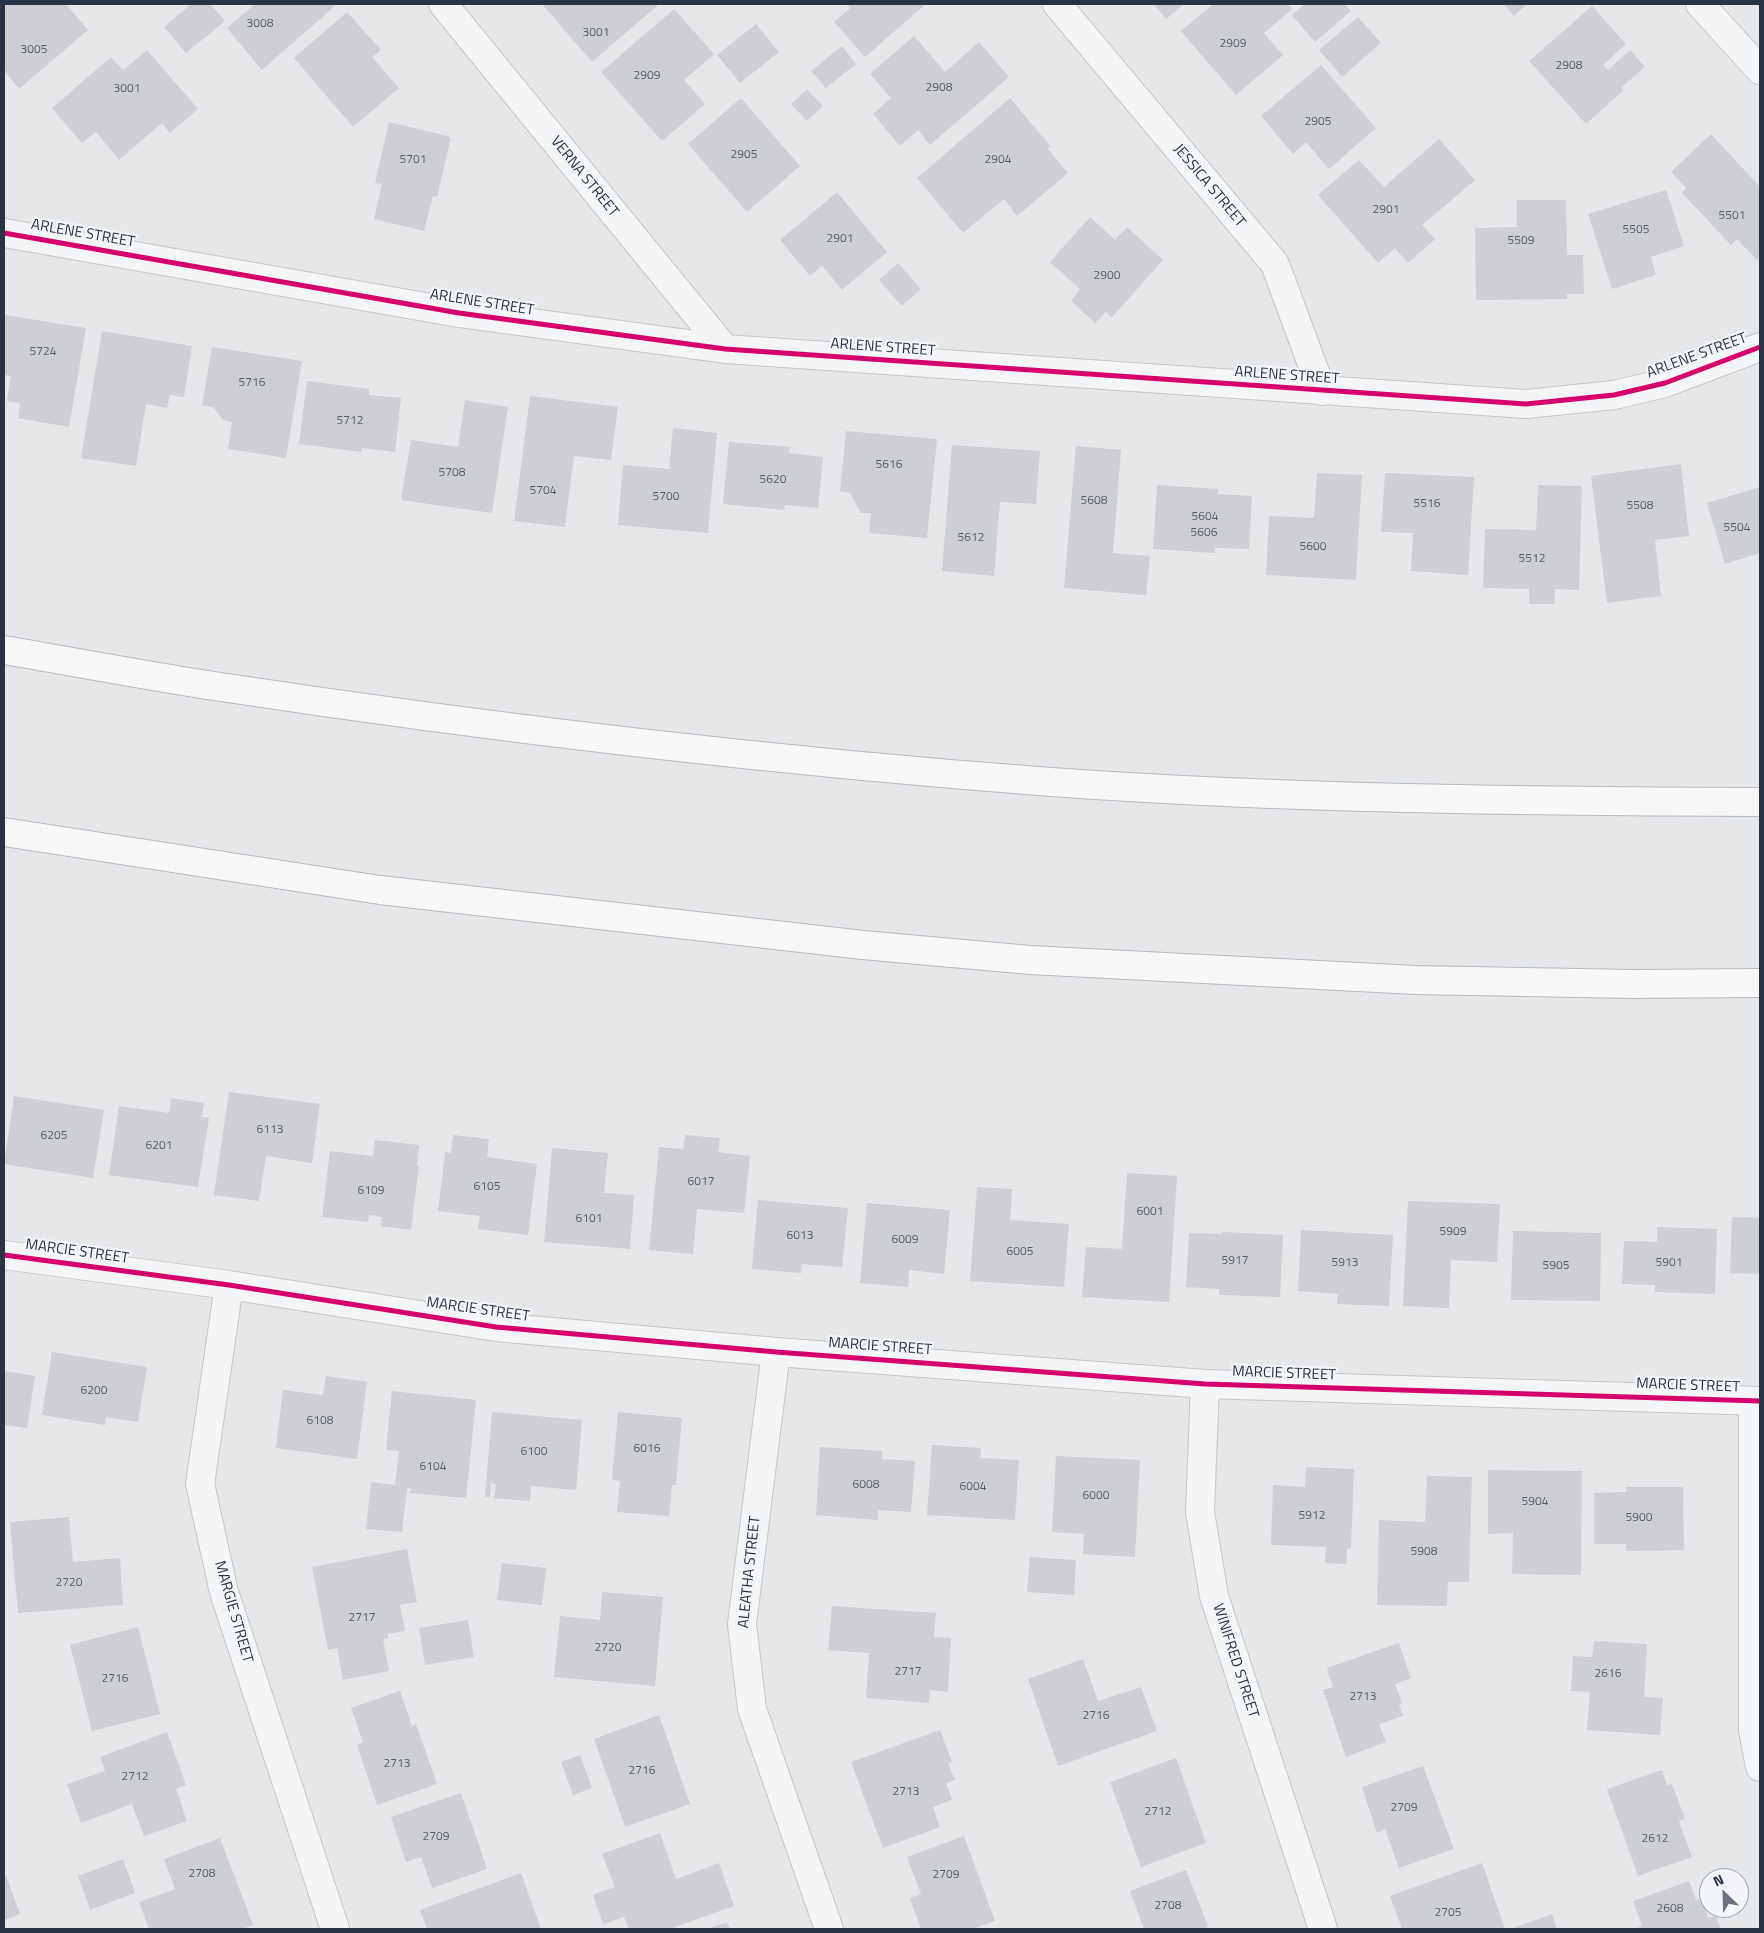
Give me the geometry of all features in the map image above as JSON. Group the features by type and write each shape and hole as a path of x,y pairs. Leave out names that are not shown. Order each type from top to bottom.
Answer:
{"highway":[{"path":"4,650 211,686 512,728 828,762 1034,780 1304,794 1478,800 1760,802"},
{"path":"4,832 380,890 912,950 1030,960 1416,980 1633,984 1760,983"}],"street":[{"name":"VERNA STREET","path":"443,4 725,349"},
{"name":"JESSICA STREET","path":"1056,4 1275,264 1322,391"},
{"path":"1700,4 1760,70"},
{"name":"ARLENE STREET","path":"4,233 460,313 725,349 1322,391 1526,404 1575,400 1614,396 1665,383 1760,347"},
{"name":"MARCIE STREET","path":"4,1255 229,1285 496,1327 776,1352 1204,1384 1756,1401"},
{"name":"MARGIE STREET","path":"229,1285 200,1484 224,1592 335,1929"},
{"name":"ALEATHA STREET","path":"776,1352 742,1624 752,1709 829,1929"},
{"name":"WINIFRED STREET","path":"1204,1384 1200,1512 1214,1596 1323,1929"},
{"path":"1756,1401 1753,1730 1760,1768"}],"building":[{"path":"4,4 66,4 88,30 19,89 4,70"},
{"path":"191,4 210,4 225,21 186,53 164,27"},
{"path":"255,4 333,4 335,6 262,70 227,28"},
{"path":"542,4 659,4 592,62"},
{"path":"847,4 926,4 865,57 834,22 850,8"},
{"path":"1154,4 1184,4 1166,19"},
{"path":"1213,4 1287,4 1292,9 1264,33 1283,55 1236,95 1181,31"},
{"path":"1305,4 1345,4 1351,11 1315,42 1292,15"},
{"path":"1503,4 1527,4 1514,16"},
{"path":"1592,6 1626,44 1603,65 1608,70 1630,50 1645,67 1621,88 1624,90 1586,124 1529,61"},
{"path":"674,9 714,54 684,80 705,104 662,141 601,72"},
{"path":"347,12 381,50 372,57 399,88 353,127 294,58"},
{"path":"1358,17 1381,43 1342,77 1319,50"},
{"path":"756,24 779,52 740,83 717,55"},
{"path":"914,36 945,72 979,42 1009,77 930,145 918,130 900,146 873,114 891,98 870,74"},
{"path":"842,46 856,64 826,88 811,71"},
{"path":"147,50 198,109 170,133 162,123 119,160 96,132 82,143 52,108 111,57 123,70"},
{"path":"1321,65 1376,128 1329,169 1306,142 1293,154 1261,116"},
{"path":"807,89 823,106 807,121 791,104"},
{"path":"741,98 800,166 747,212 688,144"},
{"path":"1010,98 1050,146 1047,148 1068,173 1017,216 1004,199 963,233 917,178"},
{"path":"389,122 451,137 437,197 433,196 424,231 374,219 382,184 375,183"},
{"path":"1711,134 1760,187 1760,257 1757,260 1737,239 1731,245 1682,193 1686,188 1671,172"},
{"path":"1439,139 1475,180 1422,225 1435,239 1408,263 1395,248 1378,263 1318,195 1359,160 1384,187"},
{"path":"1666,190 1684,246 1651,257 1656,275 1612,289 1588,214"},
{"path":"837,192 887,252 842,290 822,266 810,276 780,240"},
{"path":"1517,200 1566,200 1567,255 1583,255 1584,294 1567,294 1567,299 1476,300 1475,228 1517,227"},
{"path":"1090,217 1115,240 1127,227 1163,260 1112,317 1106,312 1095,323 1071,301 1080,289 1050,262"},
{"path":"898,263 921,289 902,306 879,280"},
{"path":"5,315 86,328 69,427 18,418 20,403 7,401 11,376 4,375"},
{"path":"102,331 192,346 184,397 170,395 167,408 146,404 136,466 81,458"},
{"path":"212,347 302,361 286,458 228,449 232,422 223,420 213,407 202,406"},
{"path":"307,381 369,389 369,395 401,398 395,452 362,448 361,452 299,444"},
{"path":"530,396 618,407 611,460 574,456 565,527 514,521"},
{"path":"465,400 508,407 492,513 401,500 411,440 458,447"},
{"path":"673,428 717,433 708,533 618,525 623,465 669,469"},
{"path":"846,431 937,439 927,538 869,533 871,513 861,513 850,493 840,491"},
{"path":"729,442 790,447 789,453 823,457 818,508 785,505 784,510 723,504"},
{"path":"952,445 1040,451 1036,504 1000,502 994,576 942,571"},
{"path":"1076,446 1121,450 1113,553 1150,556 1146,595 1064,588"},
{"path":"1681,464 1689,536 1655,540 1661,596 1607,603 1591,476"},
{"path":"1317,473 1362,475 1356,580 1266,575 1269,516 1314,518"},
{"path":"1385,473 1474,477 1468,575 1411,571 1413,533 1381,532"},
{"path":"1157,485 1218,489 1218,494 1252,496 1249,549 1215,548 1215,553 1153,549"},
{"path":"1538,485 1582,486 1579,590 1555,589 1554,604 1529,604 1529,589 1483,588 1485,529 1536,530"},
{"path":"1760,487 1760,553 1725,564 1707,503"},
{"path":"229,1092 320,1104 312,1163 266,1156 259,1201 214,1195"},
{"path":"14,1096 104,1110 93,1178 4,1164"},
{"path":"171,1098 204,1103 202,1117 209,1118 198,1187 109,1175 119,1106 169,1113"},
{"path":"453,1135 489,1139 487,1157 537,1164 528,1235 478,1229 480,1216 438,1211 445,1152 451,1153"},
{"path":"685,1135 720,1138 718,1152 750,1156 744,1213 697,1209 693,1254 649,1250 659,1147 683,1149"},
{"path":"375,1140 419,1145 417,1166 419,1166 411,1230 381,1226 382,1217 369,1215 368,1222 322,1217 330,1151 373,1156"},
{"path":"552,1148 608,1153 604,1193 634,1195 630,1249 544,1242"},
{"path":"1127,1173 1177,1176 1169,1302 1082,1297 1086,1247 1122,1249"},
{"path":"977,1187 1012,1189 1010,1220 1069,1224 1064,1287 970,1281"},
{"path":"758,1200 848,1208 842,1267 802,1264 801,1273 752,1269"},
{"path":"1408,1201 1500,1204 1497,1262 1451,1260 1449,1308 1403,1306"},
{"path":"867,1203 950,1210 944,1274 909,1270 908,1287 860,1283"},
{"path":"1732,1217 1760,1218 1760,1274 1730,1273"},
{"path":"1657,1227 1717,1229 1715,1294 1655,1292 1655,1285 1622,1284 1624,1241 1657,1242"},
{"path":"1301,1230 1393,1235 1389,1306 1337,1304 1338,1294 1298,1291"},
{"path":"1513,1231 1601,1233 1600,1301 1511,1300"},
{"path":"1223,1232 1283,1235 1280,1297 1219,1295 1219,1289 1186,1287 1189,1233 1222,1234"},
{"path":"52,1352 147,1367 138,1422 106,1417 105,1425 42,1415"},
{"path":"4,1371 35,1376 27,1428 4,1425"},
{"path":"326,1376 367,1382 357,1459 276,1448 283,1390 323,1395"},
{"path":"392,1391 476,1400 466,1498 409,1493 412,1490 407,1488 402,1532 366,1529 371,1482 395,1485 399,1451 386,1450"},
{"path":"492,1412 582,1420 576,1490 531,1486 530,1501 494,1498 496,1484 491,1483 490,1497 485,1497"},
{"path":"618,1412 682,1418 676,1485 672,1485 669,1516 617,1512 620,1481 612,1480"},
{"path":"932,1445 981,1448 980,1458 1019,1460 1015,1520 927,1515"},
{"path":"820,1447 882,1451 882,1459 915,1461 911,1512 878,1510 878,1520 816,1515"},
{"path":"1056,1456 1140,1460 1135,1557 1083,1554 1084,1534 1052,1532"},
{"path":"1306,1467 1354,1469 1351,1548 1347,1549 1346,1564 1325,1563 1326,1547 1271,1545 1273,1485 1305,1487"},
{"path":"1488,1470 1582,1471 1581,1575 1512,1574 1513,1533 1488,1534"},
{"path":"1427,1476 1472,1477 1469,1582 1448,1582 1447,1606 1377,1605 1379,1520 1425,1522"},
{"path":"1626,1487 1683,1487 1684,1550 1626,1551 1626,1544 1594,1544 1594,1493 1626,1492"},
{"path":"69,1517 73,1562 120,1558 123,1605 18,1613 10,1522"},
{"path":"407,1549 417,1602 400,1605 405,1631 388,1634 388,1638 383,1639 389,1671 343,1680 337,1648 328,1650 312,1567"},
{"path":"1030,1557 1076,1560 1074,1595 1027,1592"},
{"path":"502,1563 546,1568 542,1605 497,1600"},
{"path":"602,1592 663,1597 655,1686 554,1677 560,1616 600,1620"},
{"path":"832,1606 936,1613 934,1637 951,1638 948,1692 930,1690 929,1703 866,1698 869,1653 828,1650"},
{"path":"468,1620 474,1657 425,1665 419,1628"},
{"path":"138,1627 160,1714 92,1731 70,1645"},
{"path":"1594,1641 1647,1644 1644,1697 1663,1698 1660,1735 1587,1730 1590,1692 1571,1691 1573,1656 1592,1657"},
{"path":"1399,1643 1411,1678 1395,1684 1402,1703 1399,1704 1403,1716 1379,1724 1386,1742 1346,1757 1323,1690 1333,1687 1327,1668"},
{"path":"1083,1659 1098,1701 1141,1687 1157,1731 1058,1766 1028,1679"},
{"path":"400,1691 412,1726 416,1724 437,1784 377,1805 357,1745 363,1742 351,1708"},
{"path":"659,1715 690,1804 625,1827 594,1739"},
{"path":"940,1730 952,1762 948,1763 955,1780 946,1783 952,1800 933,1807 940,1827 883,1848 851,1762"},
{"path":"167,1732 186,1785 176,1789 187,1821 144,1836 132,1804 81,1823 67,1784 105,1771 100,1757"},
{"path":"580,1755 592,1788 573,1795 561,1762"},
{"path":"1176,1758 1206,1843 1141,1867 1110,1782"},
{"path":"1423,1766 1454,1849 1399,1868 1385,1829 1377,1833 1362,1787"},
{"path":"1662,1770 1667,1785 1672,1784 1685,1819 1679,1821 1692,1857 1638,1876 1607,1789"},
{"path":"461,1793 487,1869 432,1888 421,1857 406,1862 391,1817"},
{"path":"660,1833 676,1879 719,1863 734,1906 669,1929 629,1929 624,1917 603,1924 593,1895 615,1887 602,1854"},
{"path":"964,1836 995,1921 972,1929 921,1929 910,1898 921,1894 907,1857"},
{"path":"220,1838 253,1925 242,1929 149,1929 139,1902 175,1889 164,1859"},
{"path":"123,1859 135,1893 90,1910 78,1876"},
{"path":"1482,1863 1505,1929 1402,1929 1390,1896"},
{"path":"1186,1870 1208,1926 1204,1929 1144,1929 1130,1891"},
{"path":"521,1873 541,1929 427,1929 420,1910"},
{"path":"4,1874 20,1914 4,1920"},
{"path":"1689,1881 1696,1900 1699,1899 1699,1918 1717,1918 1721,1929 1634,1929 1642,1926 1633,1901"},
{"path":"1552,1914 1557,1929 1511,1929"},
{"path":"727,1922 730,1929 707,1929"}],"cycle path":[{"path":"4,233 459,313 725,349 1526,404 1614,395 1665,383 1760,347"},
{"path":"4,1255 229,1285 496,1327 776,1352 1205,1384 1760,1401"}]}
